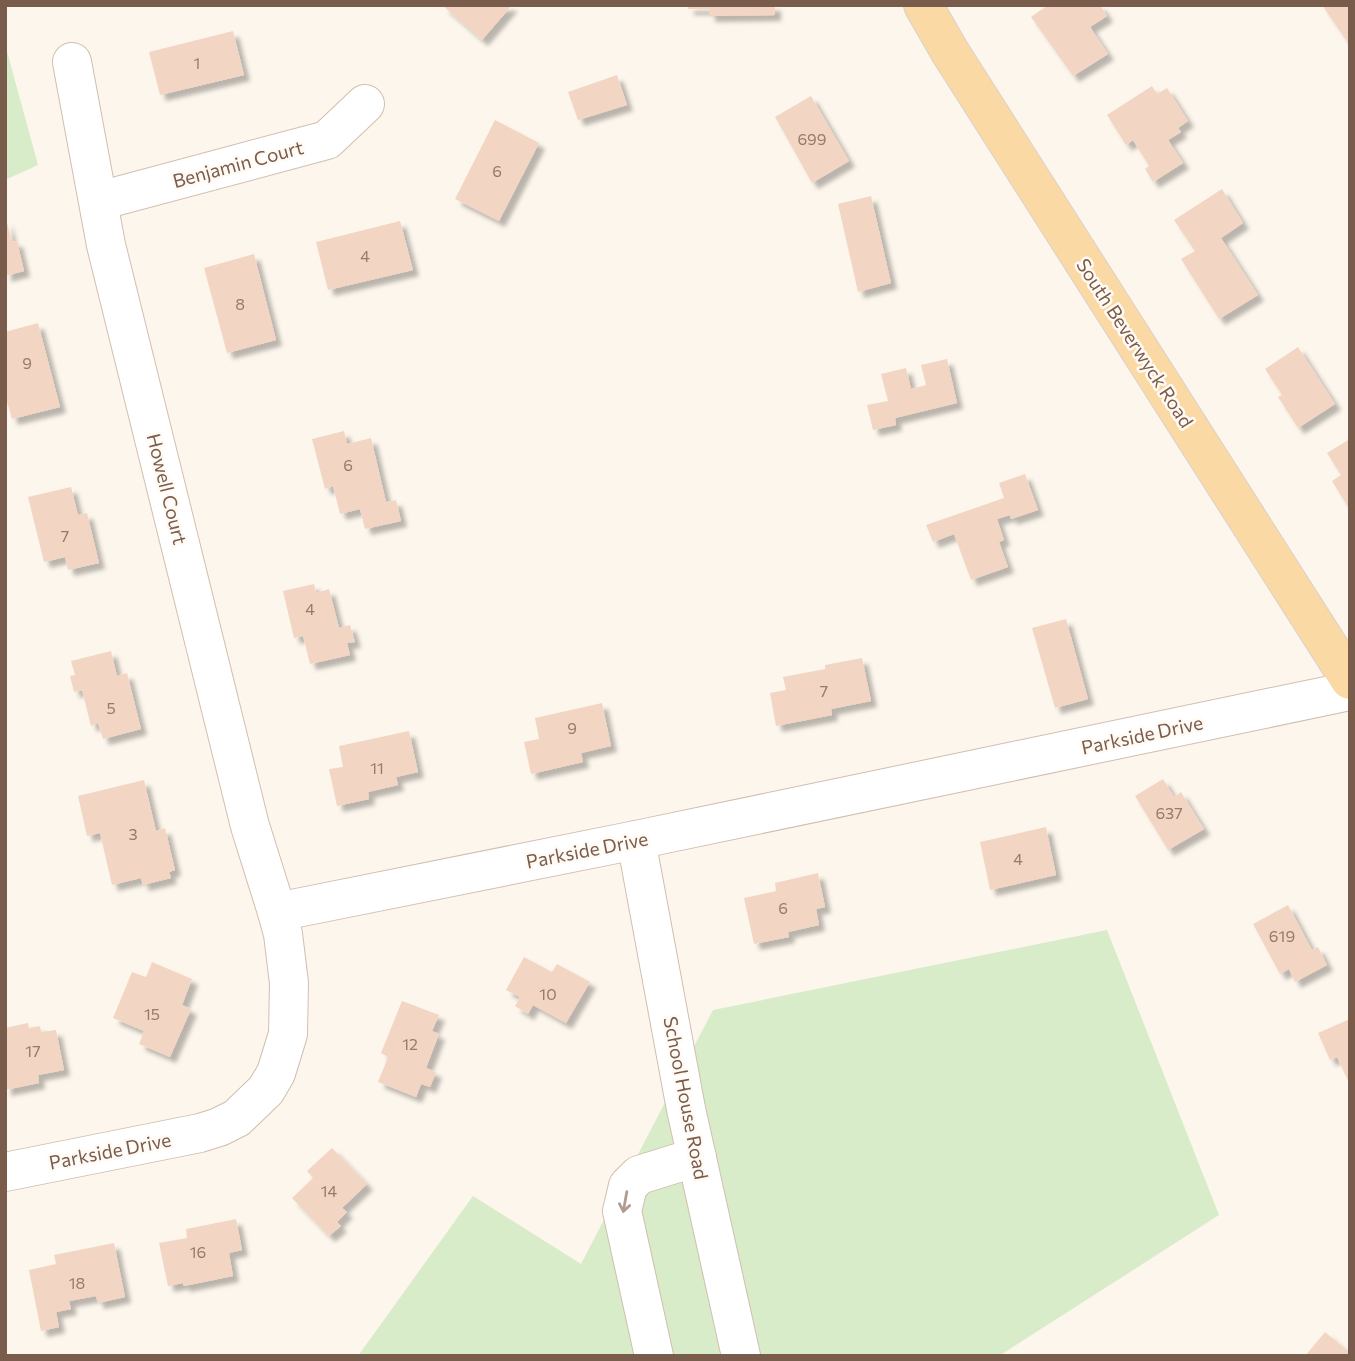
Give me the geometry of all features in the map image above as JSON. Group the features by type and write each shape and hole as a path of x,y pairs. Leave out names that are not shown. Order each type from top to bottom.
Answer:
{"main road":[{"name":"South Beverwyck Road","path":"923,5 964,76 1348,675"}],"street":[{"name":"Howell Court","path":"72,62 106,245 250,826 277,912"},
{"name":"Benjamin Court","path":"99,201 327,141 365,104"},
{"name":"Parkside Drive","path":"5,1172 200,1133 219,1128 237,1118 266,1090 276,1073 288,1034 289,983 283,934 277,912 636,840 1348,675"},
{"name":"School House Road","path":"636,840 697,1157 741,1356"},
{"path":"654,1356 622,1211 628,1186 639,1175 697,1157"}],"green space":[{"path":"5,44 38,165 5,180"},
{"path":"1107,930 1219,1215 999,1356 358,1356 473,1196 581,1264 713,1010"}],"building":[{"path":"442,5 512,5 482,40"},
{"path":"688,5 775,5 775,15 709,16 709,9 688,9"},
{"path":"1048,5 1100,5 1107,16 1090,27 1108,54 1073,76 1031,17"},
{"path":"1322,5 1350,5 1350,37 1346,40"},
{"path":"233,31 244,75 160,95 149,52"},
{"path":"617,75 627,105 578,120 568,92"},
{"path":"1152,86 1157,94 1167,88 1188,121 1178,128 1181,132 1168,140 1183,163 1153,182 1145,169 1149,166 1133,140 1126,145 1107,115"},
{"path":"811,96 849,161 812,183 775,117"},
{"path":"495,120 539,143 499,221 455,199"},
{"path":"1222,189 1243,223 1221,238 1258,295 1219,319 1181,259 1195,251 1174,220"},
{"path":"871,196 891,283 858,292 838,204"},
{"path":"6,219 12,242 17,241 24,271 5,276"},
{"path":"400,221 413,270 328,290 316,242"},
{"path":"254,254 276,340 227,353 204,268"},
{"path":"38,323 60,407 12,419 5,395 5,332"},
{"path":"1298,347 1335,404 1298,428 1278,397 1282,395 1265,369"},
{"path":"947,359 957,403 895,418 896,425 873,430 867,405 888,401 881,374 906,368 911,389 926,385 921,365"},
{"path":"344,431 347,444 371,438 386,502 396,500 401,521 365,529 360,509 340,514 333,486 325,489 312,439"},
{"path":"1350,439 1350,510 1332,481 1341,475 1327,453"},
{"path":"1025,474 1038,510 1011,519 1010,515 997,519 1004,540 999,542 1008,567 971,580 954,534 933,542 926,525 1004,498 999,483"},
{"path":"71,487 78,515 87,513 99,563 68,570 65,557 44,562 28,497"},
{"path":"314,584 316,593 329,589 339,628 350,625 355,642 347,643 350,655 310,664 303,636 294,638 283,591"},
{"path":"1066,619 1088,699 1055,708 1032,628"},
{"path":"111,651 117,676 127,673 141,729 103,739 98,723 91,726 82,690 74,692 70,676 75,675 71,661"},
{"path":"862,658 871,701 831,709 832,715 776,726 770,693 786,690 783,677"},
{"path":"602,703 611,746 581,753 583,762 531,774 524,742 539,739 535,718"},
{"path":"409,731 418,772 396,777 398,785 368,792 369,799 337,806 329,769 343,767 339,746"},
{"path":"1163,779 1174,797 1181,792 1204,829 1168,850 1135,796"},
{"path":"144,780 156,831 165,828 175,870 169,872 171,878 143,885 141,878 112,885 100,833 87,836 78,796"},
{"path":"1046,827 1056,875 990,890 980,842"},
{"path":"818,873 825,907 816,909 819,925 788,932 789,937 754,944 744,898 776,891 775,883"},
{"path":"1288,905 1312,950 1318,947 1327,965 1295,982 1289,969 1280,974 1253,924"},
{"path":"524,957 552,972 557,964 590,982 566,1023 533,1005 528,1014 515,1006 520,997 506,990"},
{"path":"152,962 192,979 182,1005 191,1009 170,1057 139,1044 144,1031 113,1018 132,972 146,977"},
{"path":"402,1001 439,1015 432,1031 439,1034 426,1068 436,1072 430,1087 421,1084 416,1097 378,1082 388,1057 381,1053"},
{"path":"1350,1019 1350,1085 1337,1057 1330,1060 1318,1033"},
{"path":"28,1023 29,1028 40,1026 41,1032 56,1030 64,1070 38,1075 39,1083 5,1090 5,1028"},
{"path":"332,1148 367,1184 342,1208 347,1212 337,1222 341,1226 329,1236 292,1198 313,1178 307,1171"},
{"path":"236,1219 242,1250 229,1253 233,1276 184,1286 183,1283 168,1286 159,1243 187,1238 186,1229"},
{"path":"114,1243 125,1297 98,1303 96,1296 69,1301 71,1309 56,1312 59,1327 41,1331 29,1270 56,1264 54,1255"},
{"path":"1325,1332 1349,1352 1346,1356 1305,1356"}]}
